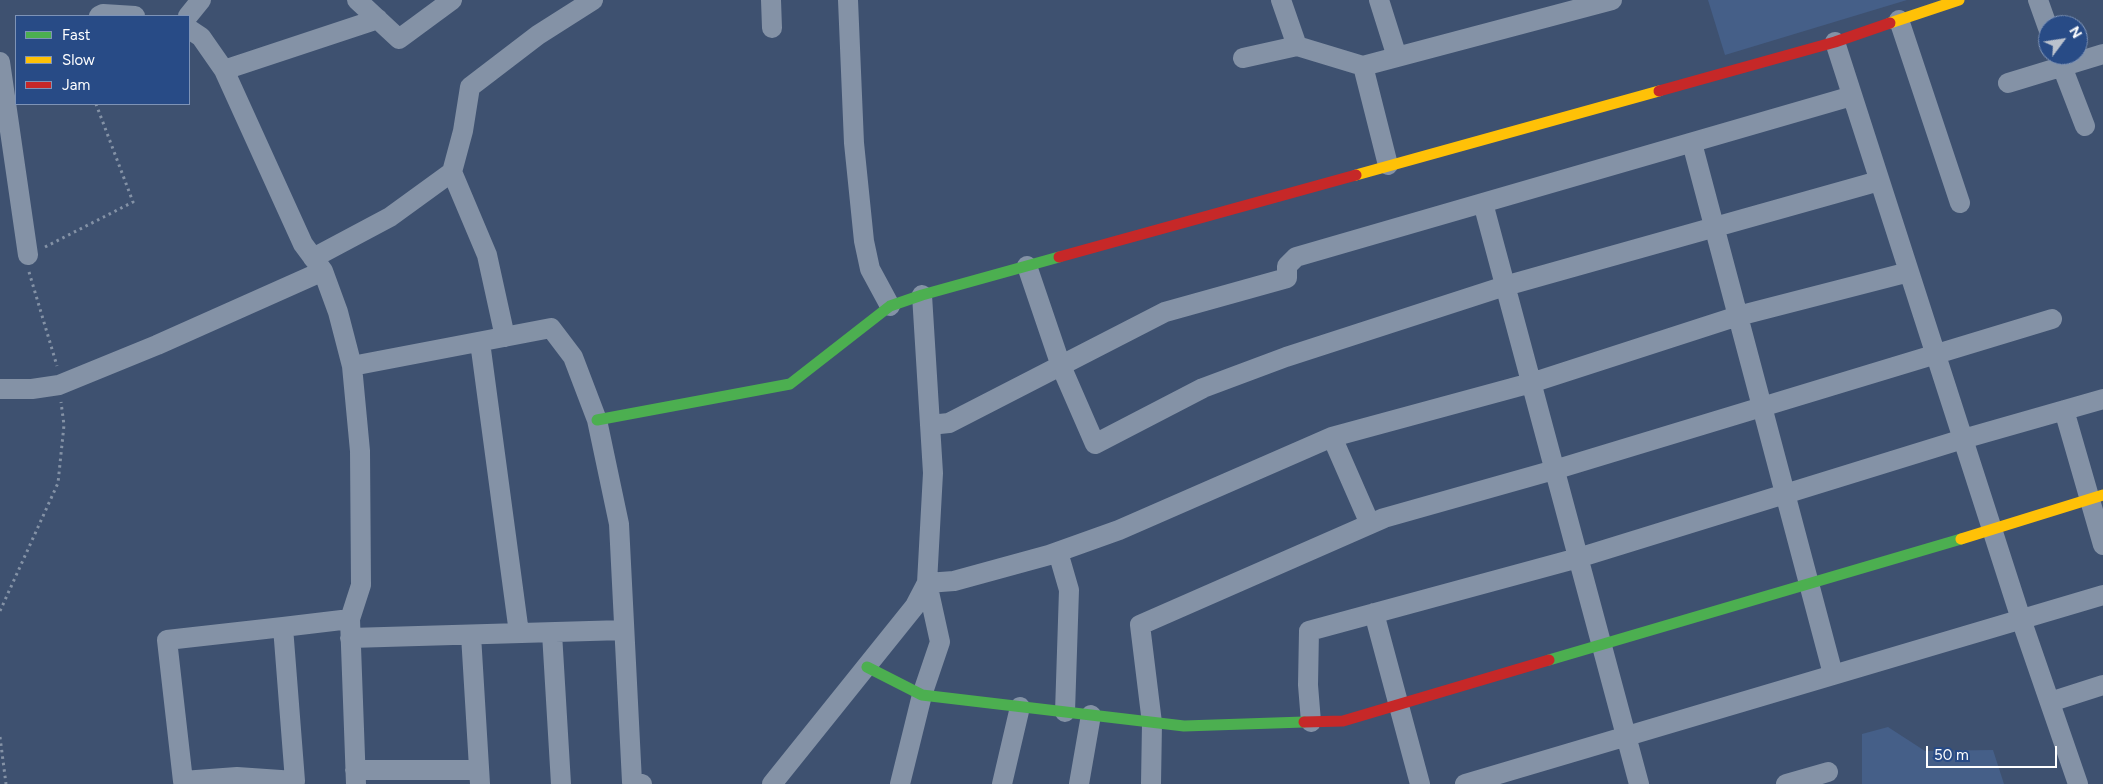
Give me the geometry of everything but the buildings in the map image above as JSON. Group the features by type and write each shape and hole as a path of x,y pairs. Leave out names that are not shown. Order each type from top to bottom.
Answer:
{"street":[{"path":"120,0 134,15"},
{"path":"189,15 201,0"},
{"path":"357,0 399,39 452,0"},
{"path":"505,337 487,255 452,172 463,131 470,87 538,35 593,0"},
{"path":"771,0 772,28"},
{"path":"848,0 854,143 864,241 870,269 890,306"},
{"path":"1281,0 1297,46"},
{"path":"1379,0 1397,58"},
{"path":"1244,58 1297,46 1362,66 1612,0"},
{"path":"597,420 790,384 890,306 922,295 1835,42 1959,0"},
{"path":"2038,0 2043,15"},
{"path":"101,15 119,15"},
{"path":"224,70 378,19"},
{"path":"1899,20 1960,203"},
{"path":"190,30 201,37 224,70 303,244 318,265 338,312 352,366 360,451 361,584 350,629 356,777 480,777 471,635"},
{"path":"1835,42 2021,619 2078,784"},
{"path":"2088,56 2103,54"},
{"path":"15,55 0,61 28,255"},
{"path":"2008,83 2050,65"},
{"path":"2061,65 2086,126"},
{"path":"1362,66 1388,165"},
{"path":"930,425 950,423 1165,312 1287,278 1287,266 1296,257 1852,96"},
{"path":"1692,143 1833,674"},
{"path":"0,389 32,389 60,385 157,345 318,265 390,217 452,172"},
{"path":"1027,266 1061,366 1094,444 1203,388 1286,357 1505,286 1879,181"},
{"path":"1483,203 1639,784"},
{"path":"927,582 954,581 1058,552 1119,530 1332,437 1531,383 1738,316 1909,272"},
{"path":"900,784 922,694 940,642 927,582 933,473 922,295"},
{"path":"1152,784 1152,723 1140,625 1384,518 1554,470 2052,319"},
{"path":"352,366 551,328 573,357 597,420 619,524 624,630 635,783"},
{"path":"480,342 519,634"},
{"path":"1311,722 1308,685 1309,631 1578,558 1963,439 2103,399"},
{"path":"2064,410 2096,497 2103,545"},
{"path":"1332,437 1370,524"},
{"path":"867,667 922,694 1152,723 1184,726 1343,720 1993,530 2096,497"},
{"path":"1058,552 1069,590 1065,712"},
{"path":"772,784 915,606 927,582"},
{"path":"1465,784 2103,595"},
{"path":"1374,613 1420,784"},
{"path":"283,627 295,781 237,778 183,781 167,640 283,627 471,635 624,630"},
{"path":"552,632 561,784"},
{"path":"2050,702 2103,685"},
{"path":"1002,784 1020,707"},
{"path":"1079,784 1091,715"},
{"path":"1786,784 1828,772"}],"path":[{"path":"0,611 58,483 64,425 55,356 25,260 28,255 133,202 96,105"},
{"path":"0,738 6,784"}],"water":[{"path":"1708,0 1907,0 1725,55"},
{"path":"1888,727 1925,751 1993,750 2004,784 1862,784 1862,734"}],"traffic: fast":[{"path":"597,420 790,384 890,306 922,295 1059,257"},
{"path":"1549,660 1961,539"},
{"path":"867,667 922,695 1184,726 1304,722"}],"traffic: slow":[{"path":"1890,23 1959,0"},
{"path":"1356,175 1659,91"},
{"path":"1961,539 2103,495"}],"traffic: jam":[{"path":"1659,91 1835,42 1890,23"},
{"path":"1059,257 1356,175"},
{"path":"1304,722 1343,721 1549,660"}]}
